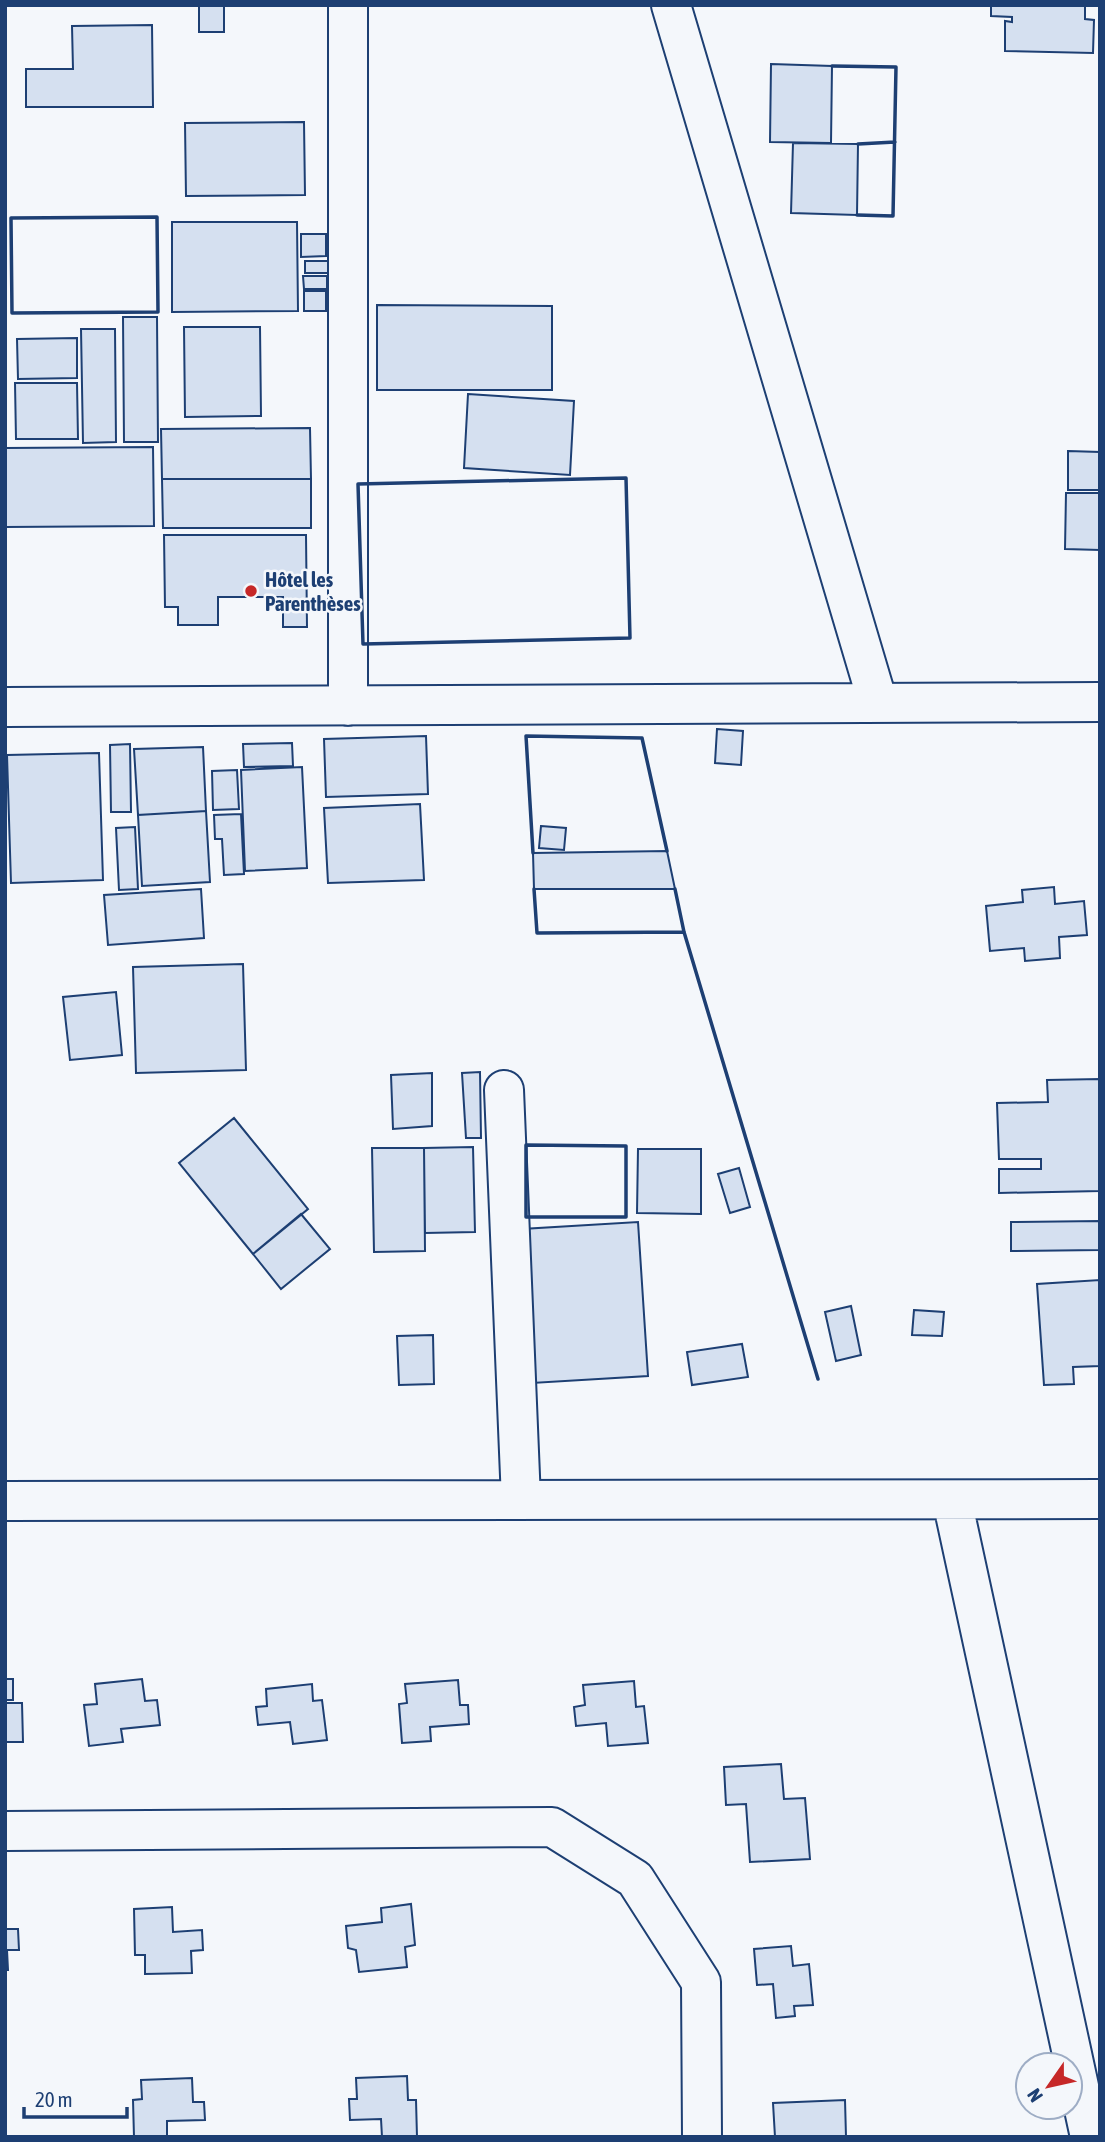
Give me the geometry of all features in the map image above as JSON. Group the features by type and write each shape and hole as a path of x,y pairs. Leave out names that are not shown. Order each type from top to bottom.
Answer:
{"street":[{"path":"348,5 348,706"},
{"path":"671,5 878,703"},
{"path":"5,707 1100,702"},
{"path":"504,1090 521,1500"},
{"path":"5,1501 1100,1499"},
{"path":"952,1500 1090,2137"},
{"path":"5,1831 552,1827 635,1879 701,1982 702,2137"}],"building":[{"path":"199,5 224,5 224,32 199,32"},
{"path":"991,5 1085,5 1085,19 1094,20 1093,53 1005,51 1005,21 1012,22 1012,17 991,16"},
{"path":"152,25 153,107 26,107 26,69 73,69 72,26"},
{"path":"771,64 832,66 831,143 770,142"},
{"path":"304,122 305,195 186,196 185,123"},
{"path":"793,143 858,144 857,215 791,213"},
{"path":"172,222 297,222 298,311 172,312"},
{"path":"301,234 326,234 326,256 301,257"},
{"path":"305,261 329,261 330,273 305,273"},
{"path":"303,276 327,276 327,289 304,289"},
{"path":"304,291 326,291 326,311 304,311"},
{"path":"377,305 552,306 552,390 377,390"},
{"path":"123,317 157,317 158,442 124,442"},
{"path":"184,327 260,327 261,416 185,417"},
{"path":"81,329 115,329 116,442 83,443"},
{"path":"77,338 77,378 18,379 17,339"},
{"path":"15,383 77,383 78,439 16,439"},
{"path":"468,394 574,401 570,475 464,468"},
{"path":"310,428 311,479 162,479 161,429"},
{"path":"153,447 154,526 5,527 5,448"},
{"path":"1068,451 1100,452 1100,490 1068,490"},
{"path":"162,479 311,479 311,528 163,528"},
{"path":"1066,493 1100,493 1100,550 1065,549"},
{"path":"164,535 306,535 307,627 283,627 283,597 218,597 218,625 178,625 178,607 165,607"},
{"path":"717,729 743,731 741,765 715,763"},
{"path":"426,736 428,794 326,797 324,739"},
{"path":"292,743 293,766 244,767 243,744"},
{"path":"130,744 131,812 111,812 110,745"},
{"path":"203,747 206,811 138,815 134,749"},
{"path":"99,753 103,880 11,883 7,755"},
{"path":"302,767 307,868 245,871 241,770"},
{"path":"237,770 239,809 213,810 212,771"},
{"path":"420,804 424,880 328,883 324,808"},
{"path":"206,811 210,882 142,886 138,815"},
{"path":"241,814 244,874 224,875 222,839 215,839 214,815"},
{"path":"541,826 566,828 564,850 539,848"},
{"path":"135,827 138,889 119,890 116,828"},
{"path":"667,851 675,889 534,889 533,853"},
{"path":"1054,887 1055,904 1084,901 1087,935 1059,937 1060,958 1025,961 1024,948 990,951 986,906 1023,902 1022,890"},
{"path":"201,889 204,938 108,945 104,895"},
{"path":"243,964 246,1070 136,1073 133,967"},
{"path":"116,992 122,1055 70,1060 63,997"},
{"path":"480,1072 481,1138 466,1138 462,1073"},
{"path":"432,1073 432,1126 393,1129 391,1075"},
{"path":"1100,1079 1100,1191 999,1193 999,1169 1041,1169 1041,1159 999,1159 997,1103 1048,1102 1047,1080"},
{"path":"234,1118 308,1209 253,1254 179,1163"},
{"path":"473,1147 475,1232 425,1233 424,1148"},
{"path":"372,1148 424,1148 425,1251 374,1252"},
{"path":"638,1149 701,1149 701,1214 637,1213"},
{"path":"739,1168 750,1207 730,1213 718,1174"},
{"path":"301,1214 330,1249 281,1289 253,1254"},
{"path":"1100,1221 1100,1250 1011,1251 1011,1222"},
{"path":"638,1222 648,1376 532,1383 522,1229"},
{"path":"1100,1280 1100,1366 1073,1367 1074,1384 1044,1385 1037,1284"},
{"path":"851,1306 861,1355 836,1361 825,1312"},
{"path":"914,1310 944,1312 942,1336 912,1335"},
{"path":"433,1335 434,1384 399,1385 397,1336"},
{"path":"742,1344 748,1377 692,1385 687,1352"},
{"path":"5,1679 13,1679 13,1700 5,1700"},
{"path":"142,1679 145,1701 157,1700 160,1725 121,1729 123,1742 89,1746 84,1705 97,1704 95,1684"},
{"path":"458,1680 460,1705 468,1705 469,1724 430,1727 431,1741 402,1743 399,1704 407,1703 405,1684"},
{"path":"634,1681 636,1707 644,1706 648,1743 608,1746 606,1723 576,1726 574,1707 585,1705 583,1685"},
{"path":"312,1684 313,1701 322,1700 327,1740 293,1744 290,1722 258,1725 256,1707 267,1706 266,1689"},
{"path":"5,1703 22,1703 23,1742 5,1742"},
{"path":"781,1764 784,1799 805,1798 810,1859 750,1862 746,1804 726,1805 724,1767"},
{"path":"411,1904 415,1945 405,1947 407,1967 359,1972 356,1950 348,1948 346,1926 382,1922 381,1908"},
{"path":"172,1907 173,1932 202,1930 203,1950 191,1951 192,1973 145,1974 145,1955 135,1955 134,1909"},
{"path":"5,1929 18,1929 19,1950 7,1950 8,1970 5,1970"},
{"path":"791,1946 793,1966 809,1964 813,2005 794,2006 795,2016 776,2018 773,1984 757,1985 754,1949"},
{"path":"407,2076 408,2100 416,2100 417,2137 382,2137 381,2119 350,2120 349,2099 357,2099 356,2078"},
{"path":"192,2078 193,2102 204,2102 205,2120 167,2121 167,2137 134,2137 133,2100 142,2099 141,2080"},
{"path":"845,2100 846,2137 775,2137 773,2103"}],"wall":[{"path":"832,66 896,67 893,216 857,215"},
{"path":"858,144 895,142"},
{"path":"157,217 158,312 12,313 11,218 157,217"},
{"path":"626,478 630,638 363,644 358,484 626,478"},
{"path":"533,853 526,736 642,738 667,851"},
{"path":"534,889 537,933 684,932"},
{"path":"675,889 684,932 818,1379"},
{"path":"526,1145 626,1146 626,1217 526,1217 526,1145"}],"place":[{"name":"Hôtel les Parenthèses","path":"251,591"}]}
